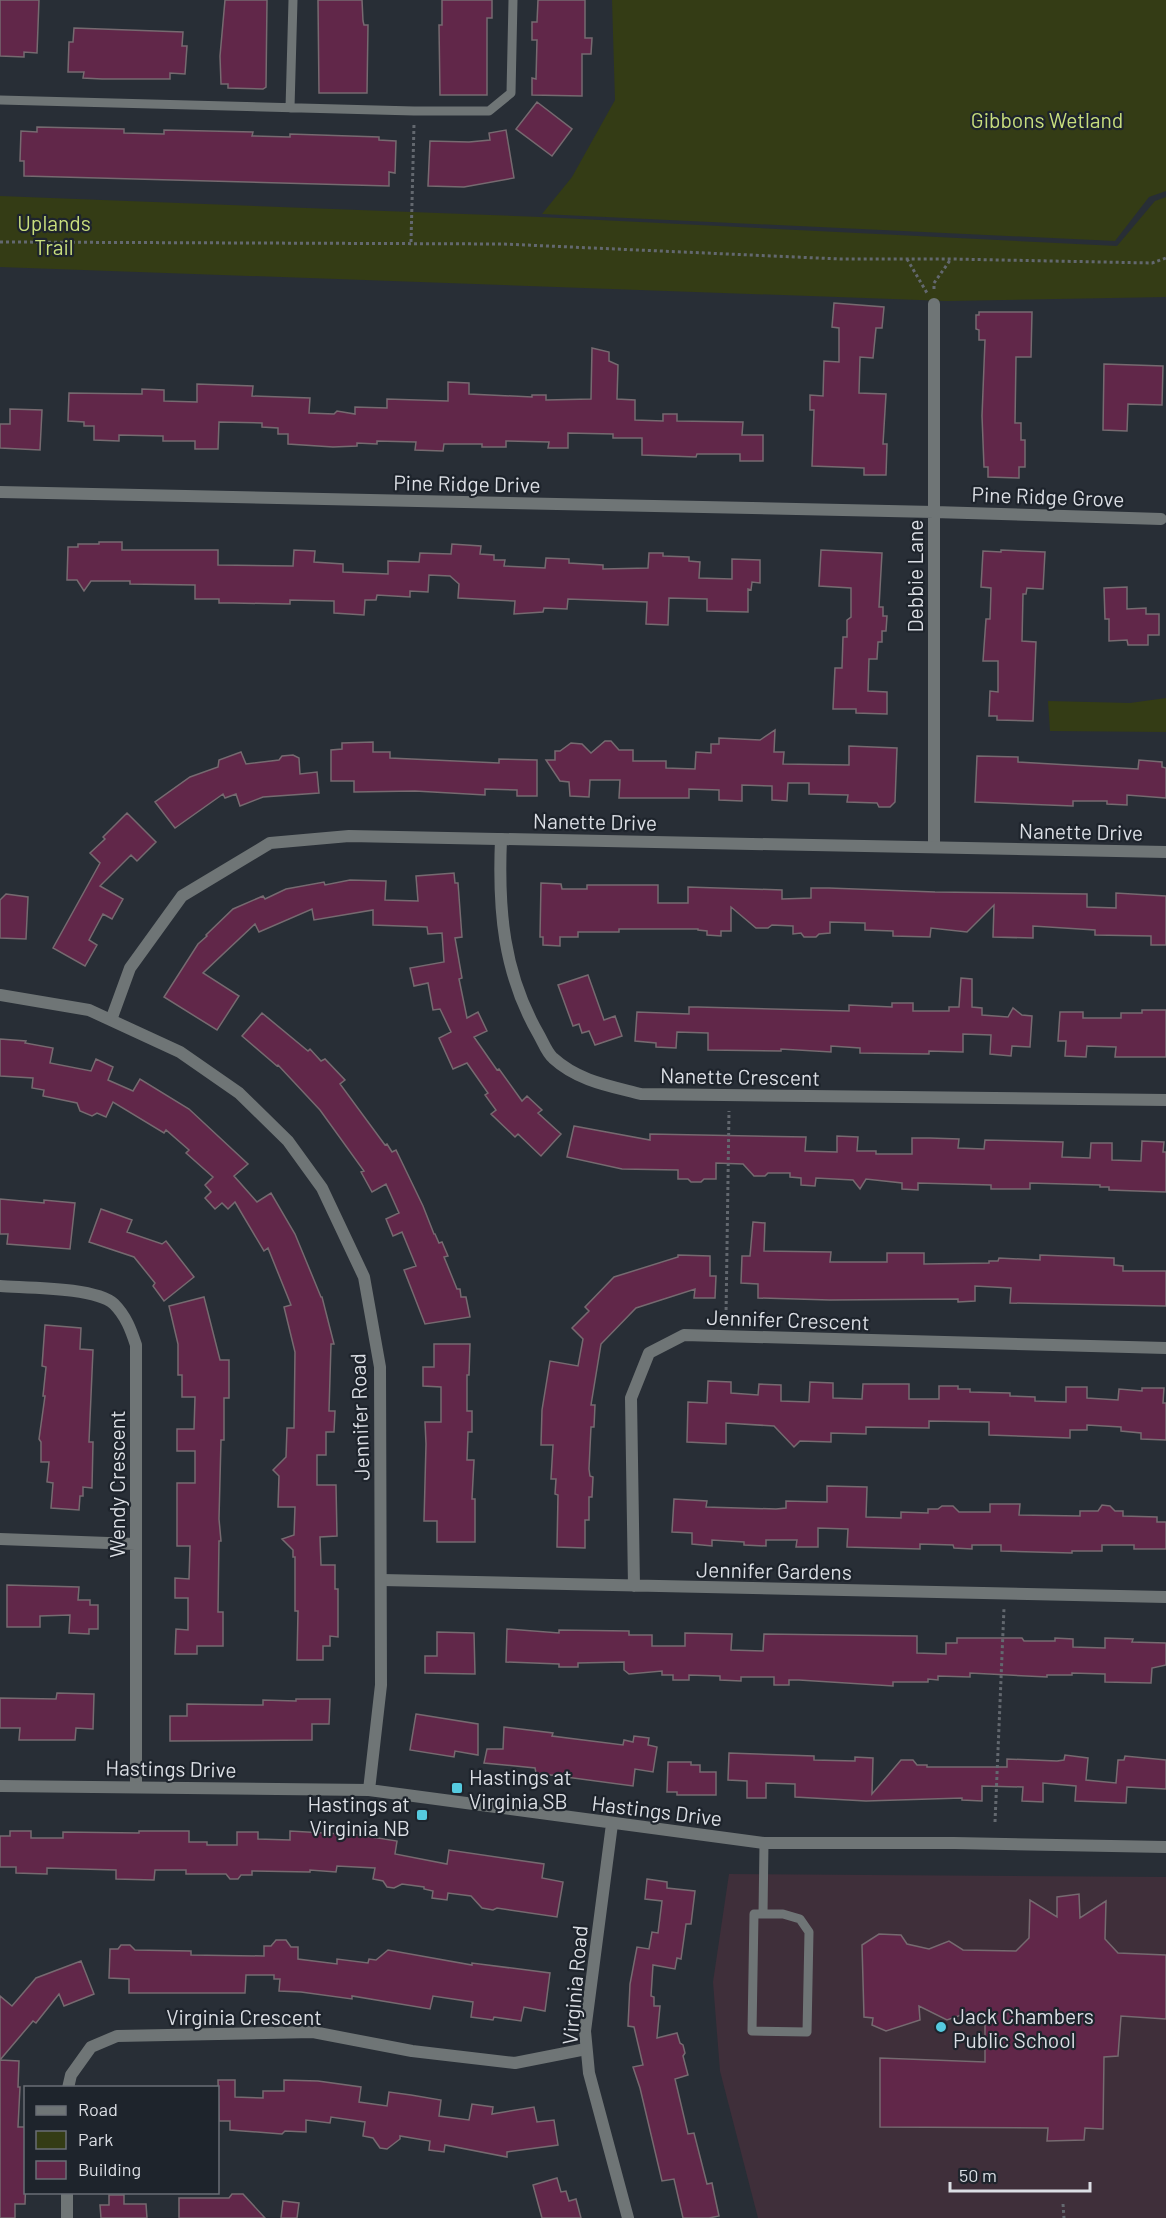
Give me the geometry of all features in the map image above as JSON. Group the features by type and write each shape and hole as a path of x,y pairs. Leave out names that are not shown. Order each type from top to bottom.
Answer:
{"street":[{"name":"Debbie Lane","path":"934,304 934,847"},
{"name":"Pine Ridge Drive","path":"0,492 934,512"},
{"name":"Pine Ridge Grove","path":"934,512 1161,519"},
{"name":"Nanette Drive","path":"111,1020 130,968 182,896 270,843 349,836 1166,852"},
{"name":"Nanette Crescent","path":"501,839 499,880 504,938 524,1008 552,1058 588,1081 641,1094 1166,1101"},
{"name":"Jennifer Road","path":"0,995 89,1010 180,1052 238,1093 288,1141 322,1188 364,1277 380,1367 381,1685 369,1790"},
{"name":"Wendy Crescent","path":"0,1286 82,1292 113,1303 128,1321 136,1345 136,1787"},
{"name":"Jennifer Crescent","path":"634,1586 631,1398 649,1353 684,1335 1166,1348"},
{"path":"0,1539 135,1544"},
{"name":"Jennifer Gardens","path":"382,1581 1166,1597"},
{"name":"Hastings Drive","path":"0,1786 369,1790 764,1843 954,1843 1166,1847"},
{"name":"Virginia Road","path":"612,1824 585,2031 589,2073 628,2218"},
{"name":"Virginia Crescent","path":"68,2086 71,2075 91,2047 117,2036 313,2032 412,2051 515,2063 586,2049"},
{"path":"67,2194 67,2218"}],"lane":[{"path":"290,108 293,0"},
{"path":"0,100 489,111 511,93 513,0"},
{"path":"763,1914 764,1843"},
{"path":"754,1914 763,1914 783,1914 800,1919 809,1932 807,2032 752,2031 754,1914"}],"path":[{"path":"411,242 414,111"},
{"path":"0,242 411,242 840,259 1152,263 1166,258"},
{"path":"907,259 934,304"},
{"path":"934,304 934,283 951,259"},
{"path":"726,1316 729,1111"},
{"path":"995,1822 1004,1595"},
{"path":"1063,2204 1064,2218"}],"shaded area":[{"name":"Jack Chambers Public School","path":"729,1874 1166,1877 1166,2218 758,2218 720,2071 713,1982"}],"green space":[{"name":"Gibbons Wetland","path":"612,0 1166,0 1166,191 1149,197 1115,241 542,214 572,177 615,100"},
{"name":"Uplands Trail","path":"0,196 540,217 1117,246 1155,201 1166,197 1166,297 947,301 0,267"},
{"path":"1166,698 1166,732 1050,731 1048,701 1130,703"}],"building":[{"path":"0,0 39,0 37,53 24,52 24,57 0,56"},
{"path":"225,0 267,0 266,87 263,89 228,88 228,84 221,84 220,56"},
{"path":"318,0 362,0 363,21 364,25 368,25 367,93 319,93"},
{"path":"442,0 492,0 492,18 487,18 487,95 440,95 439,25 442,25"},
{"path":"538,0 585,0 585,38 592,38 591,54 582,54 582,96 532,95 532,78 536,79 537,40 532,40 532,22 537,22"},
{"path":"74,28 183,32 182,46 187,46 185,74 170,73 170,79 102,79 83,78 84,72 68,72 69,42 73,42"},
{"path":"537,102 572,129 552,156 516,129"},
{"path":"37,127 124,129 124,133 164,134 164,130 253,132 252,136 290,137 290,134 379,137 379,140 396,141 395,173 389,172 389,186 24,176 24,161 20,161 21,131 37,132"},
{"path":"506,130 514,178 464,187 428,186 430,141 490,140 489,133"},
{"path":"834,303 884,307 882,328 876,328 873,358 860,357 859,393 886,394 883,444 887,444 886,475 864,475 864,468 812,466 814,410 810,410 810,395 823,396 824,361 839,362 839,328 832,327"},
{"path":"979,312 1032,312 1031,357 1016,357 1015,423 1021,423 1021,440 1025,440 1025,467 1019,467 1019,478 988,477 988,467 984,467 982,416 985,340 979,340 979,330 976,329 976,315 979,315"},
{"path":"592,348 609,352 609,361 618,365 617,399 635,400 635,420 663,421 663,414 677,414 677,421 743,422 742,435 763,435 763,461 740,461 740,454 697,454 696,457 642,455 642,438 613,438 613,434 568,433 568,448 548,448 549,442 506,441 506,447 482,447 482,444 444,444 443,451 415,450 416,442 377,441 377,444 357,443 357,446 333,447 288,444 288,434 278,434 278,428 262,427 262,423 219,422 218,449 195,449 195,441 163,441 163,436 119,435 119,441 94,440 94,426 84,426 84,422 68,421 69,393 142,394 142,389 164,390 164,401 197,402 197,384 253,386 252,396 310,398 309,413 334,414 337,411 355,414 355,407 387,408 387,399 448,401 448,382 469,383 469,394 532,397 532,395 546,395 546,400 591,399"},
{"path":"1104,364 1163,366 1162,405 1128,404 1127,431 1103,430"},
{"path":"10,409 42,410 40,450 0,448 0,424 10,424"},
{"path":"99,542 122,542 122,550 218,550 218,565 293,566 294,550 315,551 314,562 343,564 343,572 388,574 388,561 419,562 420,553 451,554 452,544 481,546 480,554 494,555 494,560 505,560 504,566 545,568 546,558 569,559 569,563 603,565 603,569 648,568 649,553 663,553 663,556 689,557 689,561 700,562 699,578 732,579 732,559 760,560 760,583 752,582 751,590 748,589 748,612 707,611 707,599 669,598 668,625 646,624 647,602 568,599 567,609 544,608 543,612 514,614 515,601 458,598 459,584 450,576 429,575 428,592 410,591 410,597 377,595 376,600 365,600 364,615 334,613 334,601 290,600 290,604 219,603 219,599 195,599 195,585 91,581 84,591 77,580 67,580 68,547 78,547 78,544 99,544"},
{"path":"821,550 882,553 879,607 883,607 883,616 887,616 886,631 882,631 882,642 878,642 877,659 869,659 868,691 887,692 887,714 856,713 856,709 833,709 835,668 842,668 843,637 847,637 847,620 851,617 851,588 819,586"},
{"path":"1001,550 1045,552 1043,589 1027,588 1026,594 1023,594 1022,641 1036,642 1033,721 997,720 997,716 989,716 990,691 998,692 998,661 983,661 986,619 990,619 991,588 981,587 983,551 1001,552"},
{"path":"1127,587 1127,609 1146,608 1146,614 1159,614 1159,635 1148,635 1148,645 1128,645 1127,640 1109,641 1109,619 1105,619 1104,588"},
{"path":"775,730 774,752 784,752 783,764 849,765 849,746 897,748 895,802 890,807 879,807 877,803 847,802 848,795 809,794 809,783 788,783 787,801 772,800 772,786 742,785 742,801 719,800 719,790 689,789 689,798 619,798 620,780 590,780 589,797 570,796 569,782 560,781 546,760 555,760 555,751 560,751 571,743 582,744 591,753 605,741 611,741 619,750 633,750 633,761 666,761 666,768 695,769 696,752 711,753 711,744 719,744 719,738 760,740"},
{"path":"373,742 373,752 390,752 390,758 499,763 499,759 537,760 537,796 517,796 517,790 485,789 485,795 415,791 354,792 354,781 331,781 331,750 342,749 342,743"},
{"path":"241,752 246,764 279,760 282,756 293,755 299,758 300,774 317,772 319,793 263,797 240,806 236,794 225,798 223,794 175,828 155,802 190,777 218,767 219,760"},
{"path":"977,756 1018,757 1018,762 1138,769 1139,760 1162,762 1162,767 1166,768 1166,798 1127,795 1127,805 1107,804 1107,801 1073,801 1073,806 975,802"},
{"path":"127,813 156,842 137,861 131,855 100,886 123,899 112,919 103,914 89,940 97,945 85,966 53,948 100,863 90,853"},
{"path":"454,873 455,883 458,883 462,937 455,938 462,978 459,979 467,1018 478,1012 487,1031 474,1037 522,1101 527,1096 542,1110 538,1113 561,1134 541,1156 518,1134 515,1137 491,1114 496,1110 485,1095 488,1093 467,1063 453,1069 439,1038 451,1032 440,1009 433,1010 428,983 414,986 410,968 444,962 442,933 428,934 427,927 373,925 373,910 314,920 312,909 259,932 255,924 203,973 239,996 217,1030 164,997 206,935 233,909 263,896 265,899 286,889 324,882 325,885 350,880 386,881 385,900 418,901 416,876"},
{"path":"541,883 561,884 562,889 587,889 587,885 658,885 658,903 688,903 688,887 782,890 782,899 811,898 811,888 1087,894 1087,907 1116,908 1116,893 1166,896 1166,945 1151,945 1151,936 1095,935 1095,930 1033,926 1033,938 993,937 994,905 967,932 931,928 930,937 893,936 893,931 865,930 865,923 830,922 830,933 819,934 816,937 804,937 801,933 793,934 793,926 772,925 768,928 756,928 731,907 731,931 721,931 721,936 707,935 707,931 698,929 619,929 619,932 578,932 578,937 560,937 560,946 543,945 543,937 540,937"},
{"path":"6,894 28,897 26,939 0,938 0,900"},
{"path":"588,975 604,1020 615,1016 622,1036 595,1045 589,1031 582,1033 579,1024 573,1026 558,985"},
{"path":"961,978 972,979 972,1007 982,1008 982,1015 1008,1017 1013,1008 1022,1015 1032,1016 1030,1047 1012,1046 1011,1056 990,1054 991,1035 963,1034 963,1052 929,1051 929,1054 860,1053 860,1048 831,1046 831,1052 781,1049 781,1051 708,1050 708,1033 677,1032 676,1048 656,1047 656,1043 635,1041 637,1012 689,1014 689,1007 849,1011 849,1005 892,1007 892,1003 913,1003 913,1011 949,1011 949,1007 959,1007"},
{"path":"1142,1010 1166,1010 1166,1057 1115,1057 1116,1047 1087,1046 1086,1057 1065,1056 1066,1041 1058,1041 1060,1012 1083,1012 1083,1018 1121,1018 1121,1013 1142,1013"},
{"path":"262,1013 308,1051 310,1049 321,1061 325,1059 345,1080 340,1084 385,1145 387,1144 392,1152 396,1150 434,1234 439,1243 442,1242 448,1256 444,1257 457,1289 460,1289 461,1297 466,1297 470,1317 425,1324 404,1270 416,1266 402,1232 393,1236 386,1219 399,1213 386,1184 372,1192 361,1172 364,1171 320,1110 278,1065 242,1036"},
{"path":"0,1039 26,1041 25,1043 53,1048 50,1063 91,1071 96,1059 113,1067 108,1080 133,1091 140,1079 189,1109 248,1164 234,1176 257,1202 271,1193 295,1234 322,1297 334,1344 331,1344 329,1411 335,1411 334,1432 326,1432 326,1455 317,1455 317,1485 336,1485 337,1536 320,1537 321,1565 335,1565 335,1589 338,1589 338,1637 330,1636 330,1646 323,1646 323,1660 297,1660 298,1611 295,1611 295,1557 293,1557 293,1550 282,1539 294,1535 295,1507 278,1507 279,1476 273,1470 286,1457 287,1428 294,1428 295,1352 284,1307 291,1305 268,1248 264,1251 235,1202 228,1209 222,1203 215,1209 205,1198 211,1192 205,1185 213,1177 186,1153 189,1150 166,1130 164,1133 113,1102 106,1117 97,1113 92,1116 80,1111 77,1103 43,1096 44,1090 32,1088 33,1078 0,1076"},
{"path":"574,1126 650,1140 650,1134 806,1137 805,1151 837,1152 837,1136 858,1137 857,1151 876,1151 876,1154 912,1154 912,1138 930,1138 959,1139 958,1148 984,1149 985,1140 1063,1142 1062,1157 1090,1158 1091,1143 1112,1143 1112,1160 1141,1161 1142,1141 1164,1142 1166,1192 1109,1190 1109,1187 1100,1187 1100,1185 1030,1183 1030,1189 991,1189 991,1185 918,1183 918,1190 902,1189 902,1183 866,1179 860,1189 853,1180 816,1178 815,1186 801,1185 801,1178 790,1177 790,1173 768,1173 765,1176 754,1176 743,1164 716,1163 716,1179 691,1182 688,1179 678,1179 678,1170 622,1169 567,1157"},
{"path":"0,1199 75,1203 70,1249 7,1244 8,1234 0,1234"},
{"path":"101,1209 132,1220 127,1232 162,1244 166,1241 194,1277 164,1301 153,1286 155,1283 134,1257 89,1242"},
{"path":"753,1222 765,1223 764,1251 831,1252 830,1262 887,1262 887,1253 924,1253 924,1264 989,1263 989,1261 998,1261 999,1258 1040,1260 1040,1255 1114,1258 1114,1265 1123,1266 1123,1271 1166,1271 1166,1306 1010,1303 1011,1288 975,1286 975,1301 958,1302 958,1299 758,1298 758,1284 741,1283 742,1256 750,1256"},
{"path":"678,1255 710,1256 710,1276 716,1276 715,1298 694,1298 695,1289 636,1308 601,1344 591,1405 595,1405 594,1427 591,1427 589,1469 590,1476 593,1477 592,1497 589,1497 589,1520 585,1520 585,1548 557,1547 558,1495 555,1494 556,1479 551,1479 553,1445 541,1445 542,1410 550,1361 578,1366 583,1339 572,1328 589,1311 585,1307 614,1277 678,1257"},
{"path":"204,1297 220,1360 229,1360 229,1398 224,1398 224,1440 221,1440 219,1519 221,1541 219,1541 218,1612 223,1612 223,1646 197,1646 197,1654 175,1654 176,1629 188,1630 188,1598 175,1598 175,1578 189,1579 190,1546 177,1546 177,1483 195,1483 195,1451 177,1451 177,1429 194,1429 195,1397 182,1397 182,1375 178,1375 178,1344 169,1306"},
{"path":"45,1325 81,1328 80,1349 93,1350 89,1442 93,1442 92,1488 83,1487 79,1510 51,1508 53,1483 47,1482 49,1462 41,1462 39,1439 45,1396 43,1396 46,1367 42,1366"},
{"path":"434,1344 470,1344 467,1411 472,1411 472,1432 468,1432 467,1460 474,1460 472,1499 475,1499 475,1542 437,1542 437,1521 424,1521 425,1422 441,1422 441,1387 423,1386 423,1367 434,1367"},
{"path":"708,1381 731,1382 731,1393 758,1395 759,1384 781,1385 781,1401 809,1402 810,1382 833,1383 833,1398 862,1399 863,1384 909,1384 909,1399 939,1399 939,1386 958,1386 958,1389 970,1389 970,1392 1010,1393 1010,1396 1035,1397 1035,1401 1066,1402 1066,1387 1087,1387 1087,1398 1118,1400 1119,1389 1142,1391 1142,1388 1164,1388 1166,1440 1141,1439 1141,1433 1121,1431 1121,1427 1087,1425 1087,1430 1070,1430 1070,1438 989,1435 989,1422 929,1421 929,1428 866,1427 866,1434 831,1433 831,1442 800,1441 794,1447 774,1426 726,1423 726,1444 687,1442 688,1402 707,1403"},
{"path":"827,1486 867,1487 866,1517 901,1518 901,1512 928,1513 928,1509 938,1509 942,1506 953,1506 959,1512 990,1512 990,1504 1020,1504 1019,1515 1080,1516 1080,1511 1098,1511 1102,1505 1110,1506 1115,1511 1123,1511 1123,1516 1157,1517 1157,1522 1166,1522 1166,1549 1134,1549 1134,1545 1102,1545 1102,1551 1072,1551 1072,1553 1001,1551 1001,1545 972,1545 972,1549 954,1548 953,1545 920,1544 920,1549 847,1547 848,1529 818,1528 818,1547 796,1547 797,1540 766,1540 766,1546 712,1540 712,1546 692,1544 692,1533 672,1532 674,1499 707,1501 706,1507 776,1509 786,1508 786,1501 827,1502"},
{"path":"7,1585 79,1587 78,1600 90,1600 90,1605 98,1605 98,1629 89,1629 89,1634 69,1633 70,1615 40,1616 40,1627 7,1627"},
{"path":"507,1629 559,1633 559,1630 629,1631 629,1635 652,1635 652,1646 685,1646 685,1633 732,1634 731,1650 763,1651 764,1634 917,1636 917,1653 946,1654 946,1643 957,1643 957,1638 1022,1638 1024,1641 1073,1639 1073,1647 1105,1648 1105,1638 1133,1639 1132,1642 1166,1643 1166,1665 1152,1668 1151,1683 1105,1682 1105,1674 1072,1673 1072,1675 1047,1675 1047,1677 970,1673 970,1677 938,1676 938,1680 928,1679 928,1682 893,1682 893,1686 799,1680 789,1680 789,1685 774,1685 774,1677 741,1677 741,1681 720,1680 720,1676 689,1675 689,1680 673,1680 673,1675 662,1675 662,1671 629,1674 624,1670 624,1662 578,1663 578,1667 559,1667 559,1664 506,1662"},
{"path":"437,1632 474,1633 475,1674 425,1673 425,1656 437,1656"},
{"path":"57,1693 94,1694 93,1729 76,1728 75,1740 19,1740 20,1728 0,1728 0,1698 56,1699"},
{"path":"296,1699 330,1699 329,1724 312,1724 312,1740 170,1741 170,1716 187,1716 187,1704 263,1705 263,1700 296,1701"},
{"path":"416,1714 478,1724 478,1755 455,1751 454,1757 410,1750"},
{"path":"504,1727 623,1745 624,1740 633,1742 634,1736 649,1738 648,1745 657,1747 653,1772 635,1769 633,1786 536,1773 535,1768 484,1763 487,1749 503,1749"},
{"path":"729,1753 814,1756 814,1760 855,1761 855,1757 873,1758 872,1794 901,1760 913,1760 917,1765 927,1765 927,1767 1007,1767 1007,1759 1057,1761 1064,1760 1065,1755 1088,1758 1086,1780 1116,1783 1118,1760 1124,1760 1125,1756 1166,1760 1166,1789 1127,1787 1126,1803 1075,1801 1076,1786 1043,1783 1043,1802 1022,1801 1023,1787 982,1786 982,1801 962,1800 962,1798 866,1801 795,1797 795,1784 766,1783 766,1798 747,1798 747,1781 728,1780"},
{"path":"668,1762 691,1762 691,1765 700,1765 700,1772 716,1772 716,1795 677,1795 677,1792 667,1792"},
{"path":"10,1831 31,1831 31,1838 63,1838 63,1832 189,1831 189,1842 207,1842 207,1845 237,1845 237,1832 258,1832 258,1839 290,1840 290,1831 359,1835 397,1841 395,1854 447,1864 449,1850 544,1864 542,1878 563,1882 557,1917 482,1908 471,1896 448,1893 447,1900 432,1898 433,1891 424,1889 424,1887 402,1884 394,1888 387,1887 383,1881 373,1879 375,1868 337,1866 336,1872 252,1871 252,1875 241,1875 238,1879 230,1879 226,1874 186,1874 186,1870 155,1870 154,1880 116,1879 116,1870 47,1868 47,1874 16,1873 16,1867 0,1867 0,1836 10,1836"},
{"path":"647,1879 667,1882 667,1888 695,1891 691,1924 686,1924 681,1959 677,1958 675,1969 653,1965 651,1996 654,1997 654,2006 660,2006 657,2038 677,2033 683,2045 685,2053 683,2056 688,2075 675,2079 688,2134 694,2133 707,2184 712,2183 719,2216 709,2218 683,2218 674,2179 662,2181 633,2067 643,2065 634,2027 628,2026 630,1984 637,1947 649,1949 652,1932 658,1933 662,1901 645,1899"},
{"path":"1079,1894 1080,1918 1106,1901 1105,1939 1118,1953 1166,1955 1166,2019 1121,2016 1118,2056 1104,2057 1103,2129 1085,2128 1084,2140 1047,2141 1048,2128 880,2127 880,2058 985,2062 985,2014 964,2014 947,2020 919,2006 920,2020 886,2031 872,2025 873,2018 864,2017 862,1945 879,1934 901,1935 907,1944 929,1949 949,1941 963,1950 1016,1951 1029,1938 1030,1900 1057,1917 1057,1897"},
{"path":"276,1940 286,1940 291,1947 298,1947 298,1959 337,1964 337,1959 368,1963 369,1959 376,1960 388,1950 472,1965 472,1963 550,1973 545,2011 524,2007 521,2021 494,2017 493,2020 471,2017 473,2002 433,1996 430,2009 352,1996 352,1999 279,1991 280,1979 274,1979 274,1975 246,1975 245,1993 129,1993 129,1979 109,1978 110,1949 118,1949 121,1945 130,1945 135,1950 191,1951 191,1955 264,1956 264,1946 271,1946"},
{"path":"81,1961 94,1994 64,2006 59,1994 36,2023 33,2021 0,2060 0,1996 12,2006 36,1978"},
{"path":"0,2060 19,2061 18,2127 24,2127 25,2204 15,2204 15,2218 0,2218"},
{"path":"218,2080 235,2080 235,2097 263,2098 263,2091 284,2091 284,2080 318,2081 361,2087 359,2102 387,2106 389,2092 441,2100 439,2116 469,2120 472,2104 493,2107 492,2114 534,2107 537,2122 554,2120 558,2145 507,2152 507,2157 445,2145 444,2152 429,2150 430,2141 400,2136 400,2139 387,2149 380,2148 373,2138 363,2136 365,2122 331,2117 330,2123 306,2120 306,2132 285,2131 282,2134 230,2130 230,2121 219,2121"},
{"path":"557,2178 561,2192 566,2191 569,2201 576,2199 581,2218 542,2218 533,2185"},
{"path":"232,2194 243,2194 265,2218 179,2218 179,2198 229,2198"},
{"path":"109,2195 124,2195 124,2204 146,2204 147,2218 101,2218 100,2205 109,2205"},
{"path":"283,2201 299,2203 297,2218 281,2218"}],"place":[{"name":"Hastings at Virginia SB","path":"457,1788"},
{"name":"Hastings at Virginia NB","path":"422,1815"},
{"name":"Jack Chambers Public School","path":"941,2027"}]}
